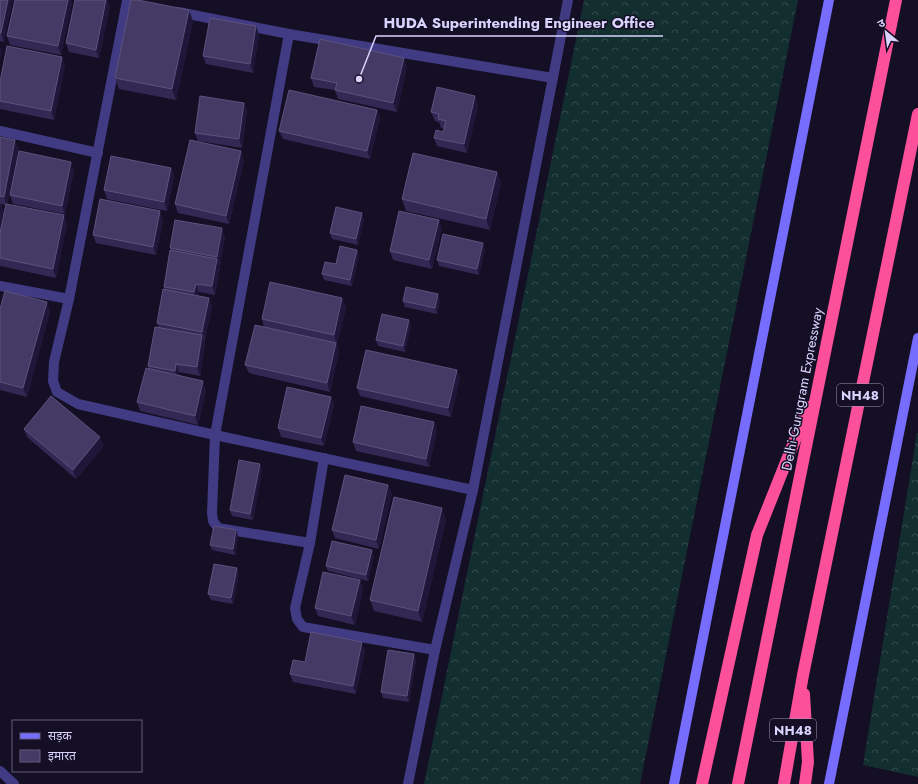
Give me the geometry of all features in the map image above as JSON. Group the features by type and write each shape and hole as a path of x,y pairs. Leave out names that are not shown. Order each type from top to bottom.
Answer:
{"highway":[{"name":"Delhi-Gurugram Expressway","path":"738,784 896,0"},
{"name":"NH48","path":"784,784 803,675 918,114"},
{"path":"702,784 757,535 820,378"},
{"path":"803,675 808,762 805,784"}],"main road":[{"path":"674,784 829,0"},
{"path":"829,784 918,338"}],"street":[{"path":"408,784 435,650 473,490 568,0"},
{"path":"128,1 69,299 54,362 53,381 56,392 78,404 473,490"},
{"path":"166,9 289,34 553,78"},
{"path":"289,34 215,435 212,513 213,521 218,528 310,543"},
{"path":"0,131 98,153"},
{"path":"0,286 69,299"},
{"path":"324,458 310,543 295,608 296,619 304,627 435,650"},
{"path":"0,771 14,784"}],"green space":[{"path":"584,0 798,0 640,784 424,784"},
{"path":"918,433 918,777 863,765"}],"building":[{"path":"0,0 8,0 1,33 0,33"},
{"path":"15,0 68,0 58,46 7,36"},
{"path":"75,0 106,0 96,50 66,43"},
{"path":"131,0 189,10 172,89 115,78"},
{"path":"210,18 256,26 250,64 203,56"},
{"path":"320,39 404,58 393,103 335,90 337,83 311,78"},
{"path":"7,46 62,57 51,111 0,101 0,82"},
{"path":"437,87 475,96 464,144 434,138 436,130 443,132 446,121 438,119 439,114 431,112"},
{"path":"289,90 377,110 367,151 279,131"},
{"path":"200,96 244,103 239,139 195,133"},
{"path":"0,137 15,140 4,197 0,196"},
{"path":"190,140 241,151 226,216 175,204"},
{"path":"19,151 71,162 62,206 10,195"},
{"path":"413,153 497,172 486,219 402,199"},
{"path":"111,156 171,168 164,202 104,190"},
{"path":"100,199 160,211 153,247 93,235"},
{"path":"6,204 64,215 53,269 0,258 0,233"},
{"path":"336,207 362,213 356,239 330,233"},
{"path":"399,211 439,220 429,260 390,251"},
{"path":"175,220 222,228 217,257 170,248"},
{"path":"443,234 483,243 477,269 437,260"},
{"path":"340,246 357,250 350,280 322,274 325,262 336,264"},
{"path":"170,250 217,259 212,286 196,284 194,292 164,287"},
{"path":"270,282 342,298 334,335 262,319"},
{"path":"406,287 438,294 435,308 403,301"},
{"path":"163,289 209,298 202,332 157,323"},
{"path":"5,291 47,302 23,388 0,382 0,309"},
{"path":"382,314 409,320 403,346 376,340"},
{"path":"255,325 336,343 327,383 245,365"},
{"path":"155,327 202,335 197,367 176,364 175,371 148,366"},
{"path":"366,350 457,370 448,408 357,388"},
{"path":"146,368 203,381 195,416 137,402"},
{"path":"287,387 331,397 321,438 278,428"},
{"path":"51,396 100,437 73,470 24,429"},
{"path":"361,406 434,422 426,459 353,442"},
{"path":"239,460 260,464 250,514 230,510"},
{"path":"345,475 388,485 376,540 332,530"},
{"path":"394,497 442,508 418,611 370,600"},
{"path":"214,526 236,530 233,549 210,545"},
{"path":"332,541 372,550 366,575 326,566"},
{"path":"214,564 237,568 231,598 208,594"},
{"path":"323,572 360,580 351,616 315,608"},
{"path":"311,632 362,642 353,686 290,674 293,660 305,662"},
{"path":"388,650 414,654 407,696 381,692"}],"place":[{"name":"HUDA Superintending Engineer Office","path":"359,79"}]}
